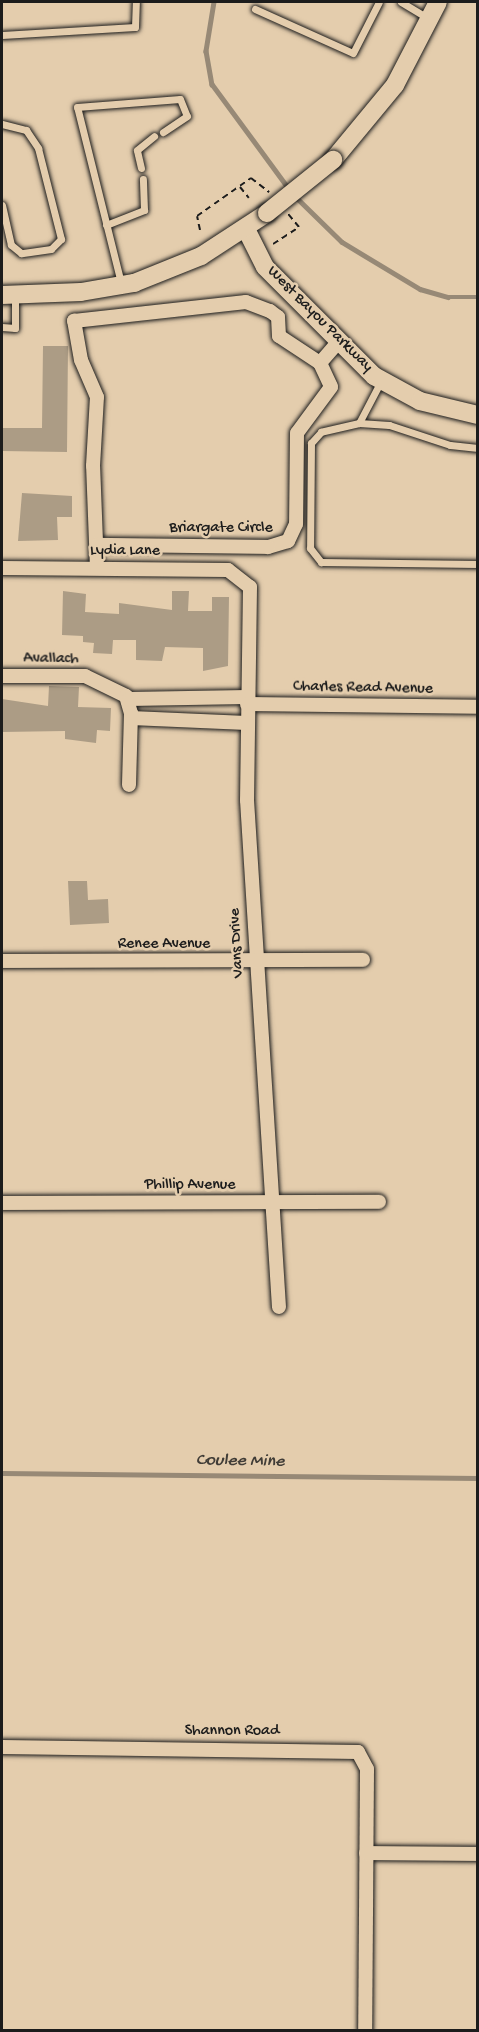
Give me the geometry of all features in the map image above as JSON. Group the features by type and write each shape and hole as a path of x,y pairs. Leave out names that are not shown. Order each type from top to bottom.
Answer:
{"main road":[{"path":"8,295 122,285 164,273 246,229 270,205 333,160 377,111 438,2"},
{"name":"West Bayou Parkway","path":"246,229 265,267 338,342 381,381 420,401 477,415"}],"street":[{"path":"98,568 93,466 97,398 74,321 86,317 99,321 147,310 246,302 270,310 278,317 279,336 320,363 338,342"},
{"name":"Briargate Circle","path":"98,545 268,547 288,541 296,524 297,433 332,387 320,363"},
{"name":"Lydia Lane","path":"2,568 228,570 245,578"},
{"name":"Vans Drive","path":"245,578 250,604 247,723 254,961 279,1307"},
{"name":"Avallach","path":"2,676 85,676 108,684 129,699"},
{"path":"129,785 131,718 129,699 247,700"},
{"name":"Charles Read Avenue","path":"247,700 477,706"},
{"path":"131,718 247,723"},
{"name":"Renee Avenue","path":"2,961 363,960"},
{"name":"Phillip Avenue","path":"2,1203 379,1202"},
{"name":"Shannon Road","path":"2,1747 350,1749 362,1756 367,1769 365,2031"},
{"path":"366,1853 477,1854"}],"lane":[{"path":"2,35 135,27 136,2"},
{"path":"255,9 353,53 379,2"},
{"path":"401,2 430,19"},
{"path":"122,285 77,107 180,99 187,116 164,132"},
{"path":"2,124 26,130 38,148 61,239 51,249 21,253 11,245 2,205"},
{"path":"141,168 136,150 154,136"},
{"path":"106,225 144,210 143,179"},
{"path":"2,327 15,328 8,295"},
{"path":"359,423 381,381"},
{"path":"477,447 359,423 321,432 311,443 314,558 477,564"}],"path":[{"path":"200,230 197,216 251,178 270,205"},
{"path":"239,186 249,198"},
{"path":"273,244 299,227 286,212"}],"building":[{"path":"43,346 68,346 67,452 2,451 2,428 42,428"},
{"path":"22,493 72,496 72,517 57,517 58,540 18,541"},
{"path":"63,591 86,594 85,612 119,614 119,603 172,610 172,591 189,591 188,611 212,611 212,597 229,597 228,666 203,671 203,648 165,647 162,661 136,660 136,640 113,640 112,654 93,653 94,643 83,642 83,636 62,635"},
{"path":"49,686 79,687 78,707 111,708 110,731 97,730 96,743 65,739 65,731 2,732 2,699 48,706"},
{"path":"68,881 87,881 88,900 108,899 109,923 70,925"}],"waterway":[{"path":"214,2 206,51 212,84 290,190"},
{"path":"296,197 342,242 420,289 448,297 478,297"},
{"name":"Coulee Mine","path":"2,1473 478,1478"}]}
